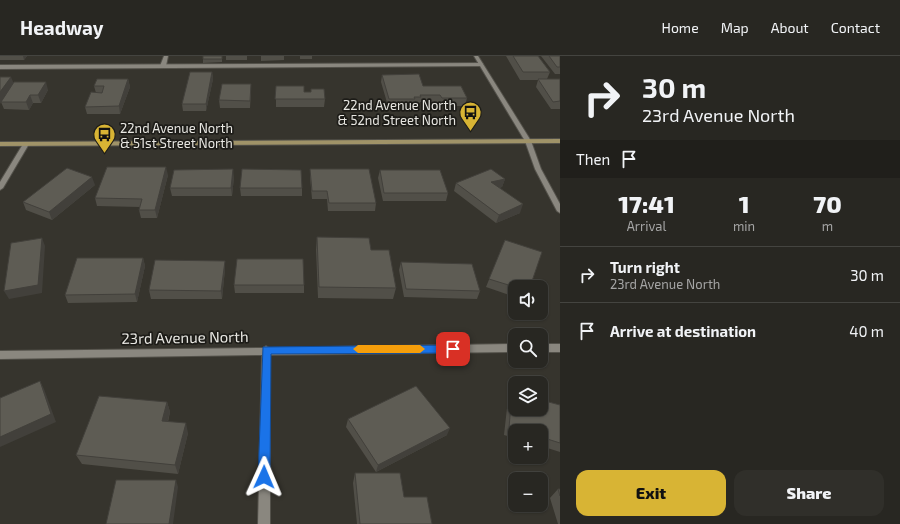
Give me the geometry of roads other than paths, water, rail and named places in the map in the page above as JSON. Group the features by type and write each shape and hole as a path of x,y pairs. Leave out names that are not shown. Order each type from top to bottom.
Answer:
{"main road":[{"path":"0,144 560,141"}],"street":[{"path":"163,66 166,56"},
{"path":"476,56 528,141 538,169 560,211"},
{"path":"0,66 481,65"},
{"path":"0,188 26,144"},
{"name":"23rd Avenue North","path":"0,355 266,350 508,348"},
{"path":"548,348 560,348"},
{"path":"264,524 266,350"}],"place":[{"name":"22nd Avenue North & 52nd Street North","path":"471,132"},
{"name":"22nd Avenue North & 51st Street North","path":"104,154"}]}
